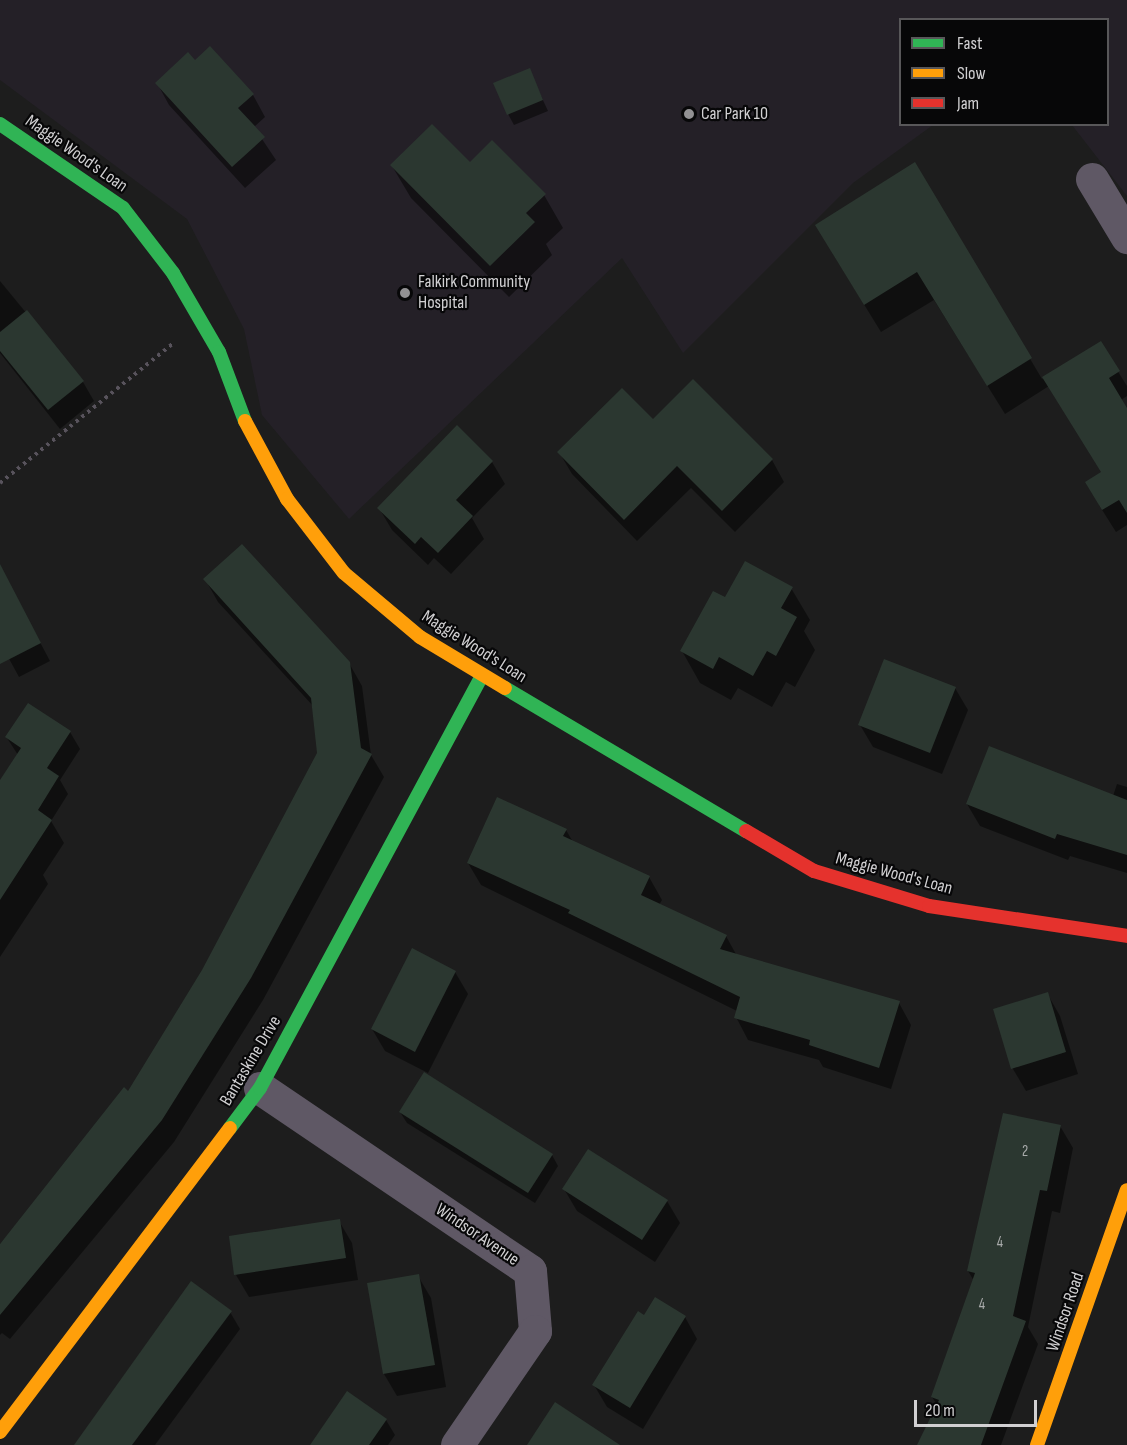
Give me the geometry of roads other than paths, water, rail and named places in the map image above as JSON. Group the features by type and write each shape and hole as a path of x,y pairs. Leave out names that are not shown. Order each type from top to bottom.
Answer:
{"street":[{"name":"Maggie Wood's Loan","path":"0,123 123,208 173,273 219,352 251,437 287,500 344,573 420,637 482,676 814,871 929,906 1127,936"},
{"path":"1092,179 1127,237"},
{"name":"Bantaskine Drive","path":"0,1432 260,1088 482,676"},
{"name":"Windsor Avenue","path":"260,1088 530,1270 535,1331 457,1445"},
{"name":"Windsor Road","path":"1037,1445 1127,1190"}],"place":[{"name":"Car Park 10","path":"689,114"},
{"name":"Falkirk Community Hospital","path":"405,293"}]}
